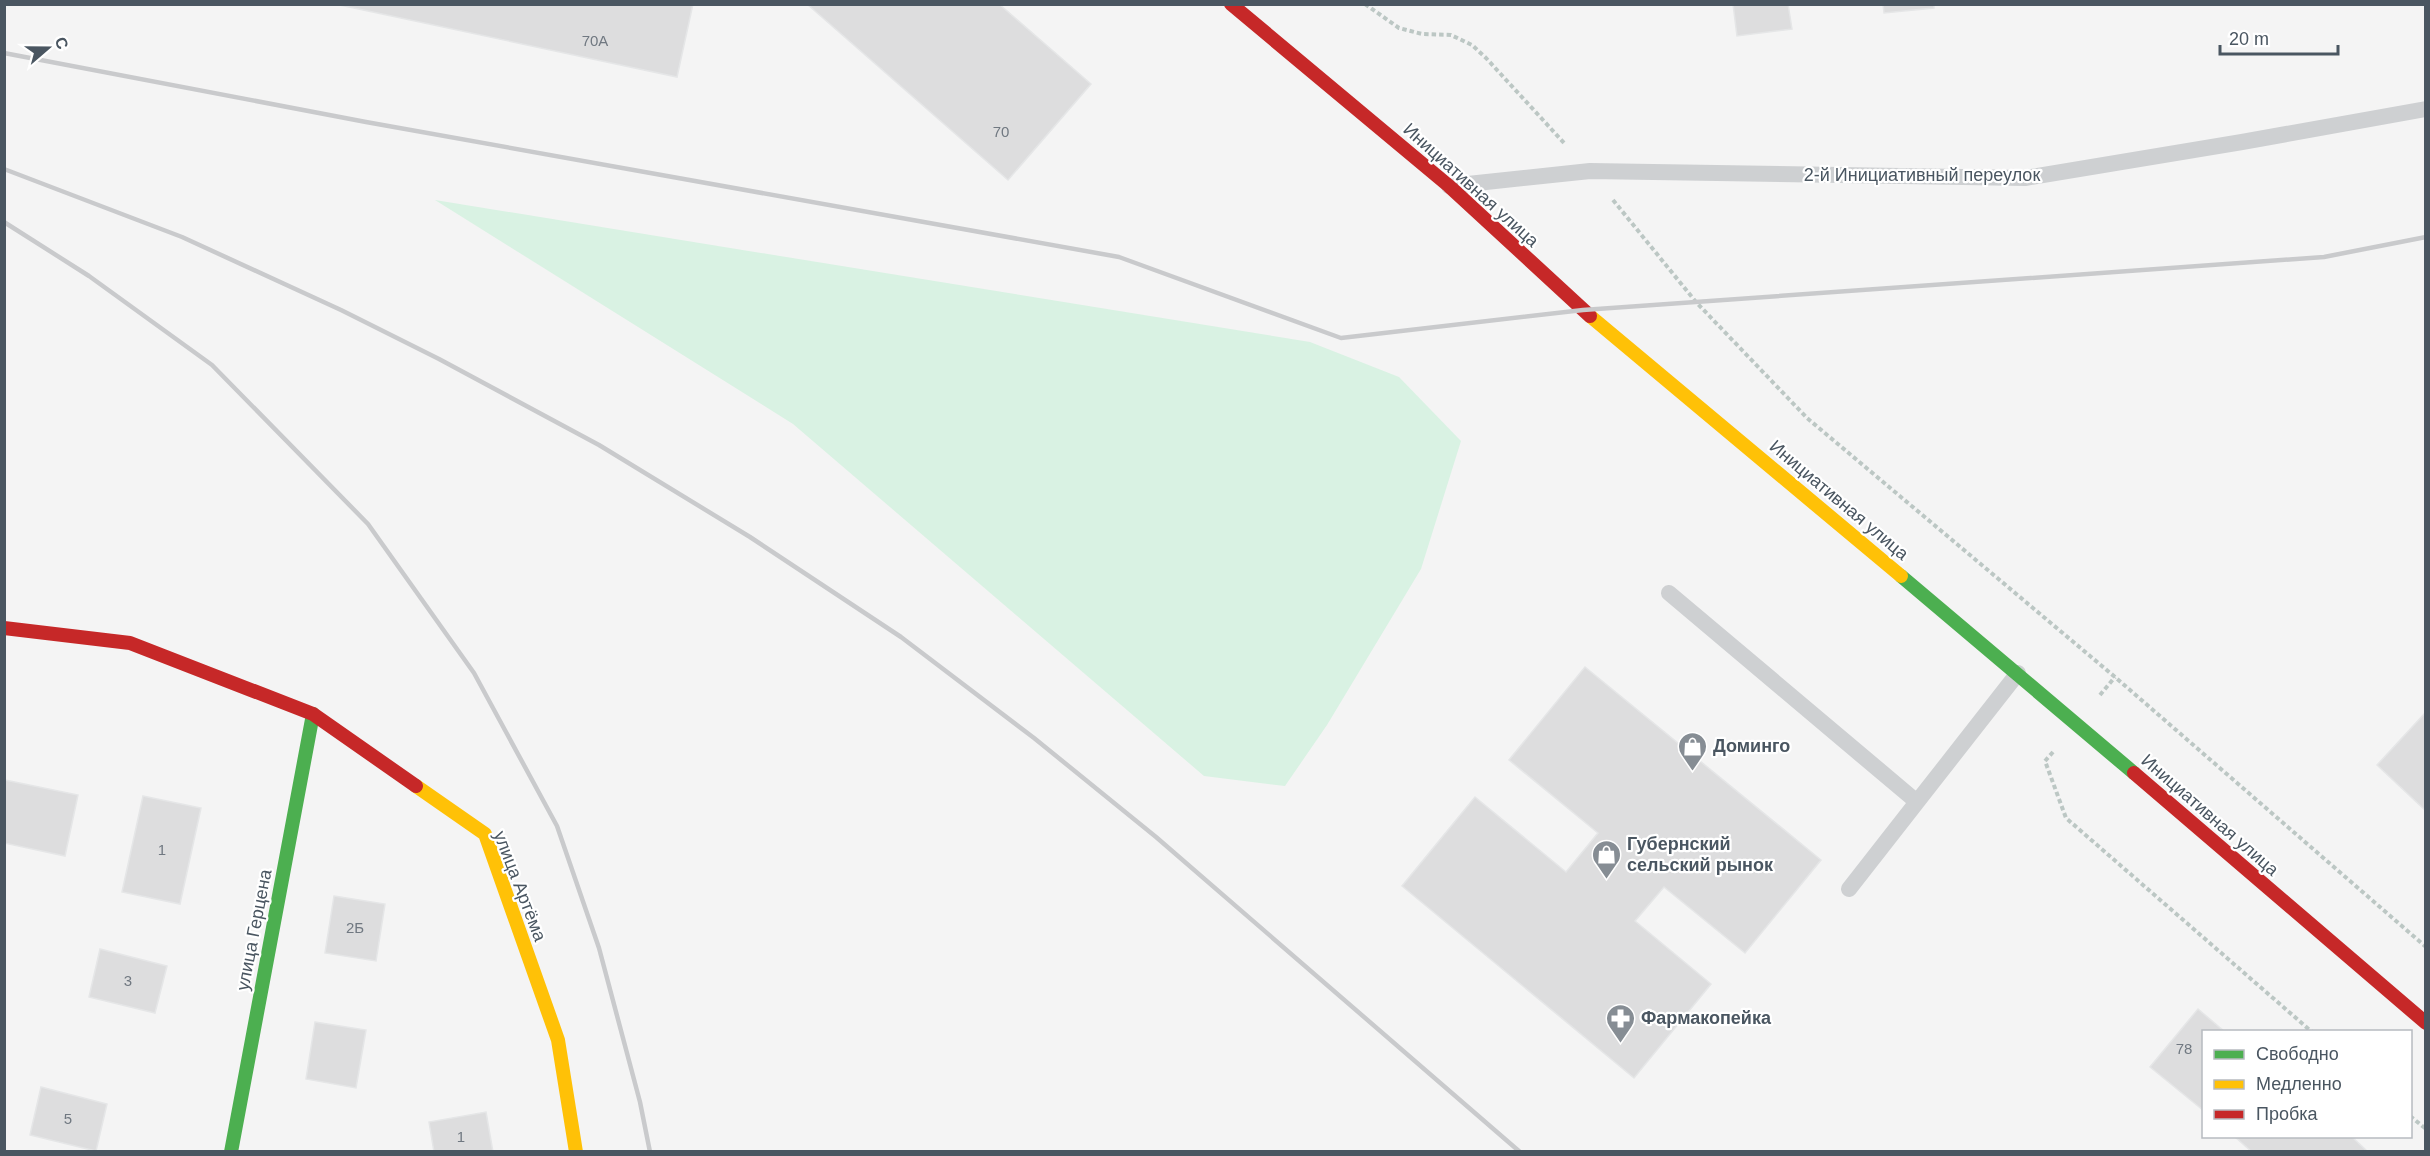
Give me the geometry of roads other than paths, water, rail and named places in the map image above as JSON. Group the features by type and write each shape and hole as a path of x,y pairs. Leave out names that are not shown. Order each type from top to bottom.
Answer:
{"main road":[{"name":"Инициативная улица","path":"1231,4 1449,186 1583,310 2018,673 2426,1023"},
{"name":"улица Артёма","path":"4,628 130,643 313,714 485,834 558,1040 576,1152"},
{"name":"улица Герцена","path":"231,1152 313,714"}],"lane":[{"name":"2-й Инициативный переулок","path":"1449,186 1590,171 2025,178 2426,109"},
{"path":"1669,593 1917,802"},
{"path":"1848,889 2018,673"}],"railway":[{"path":"4,53 366,122 1119,257 1341,338 1583,310 2324,257 2426,237"},
{"path":"4,169 182,237 341,310 439,359 599,445 750,537 901,637 1034,738 1156,837 1520,1152"},
{"path":"4,222 89,276 212,365 368,524 474,673 557,826 599,948 640,1102 650,1152"}],"place":[{"name":"Доминго","path":"1692,772"},
{"name":"Губернский сельский рынок","path":"1606,880"},
{"name":"Фармакопейка","path":"1620,1044"}]}
